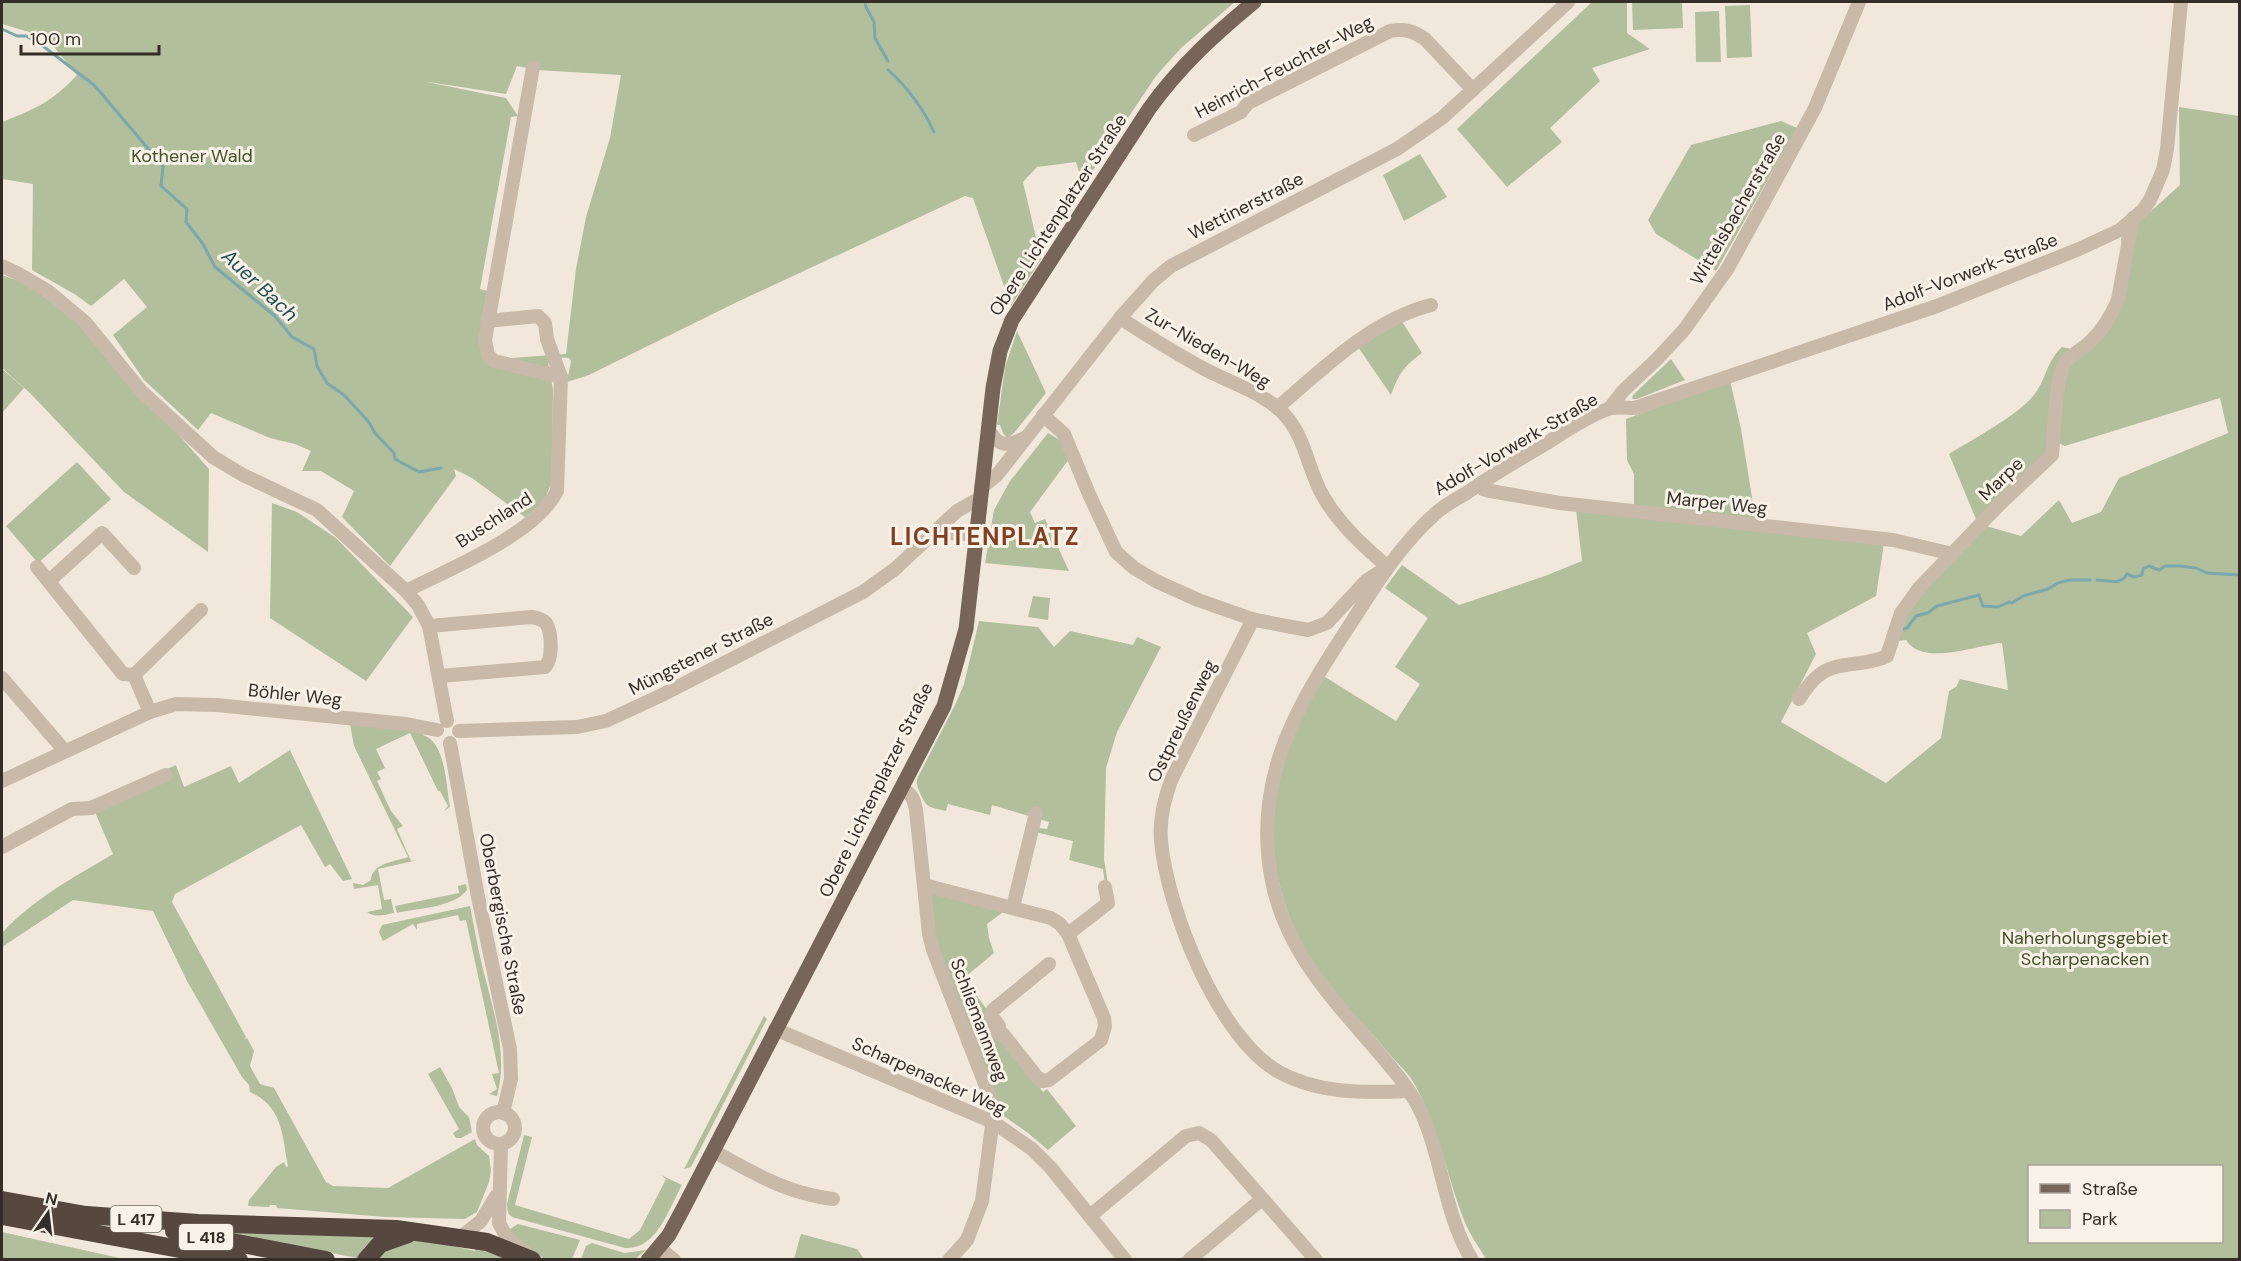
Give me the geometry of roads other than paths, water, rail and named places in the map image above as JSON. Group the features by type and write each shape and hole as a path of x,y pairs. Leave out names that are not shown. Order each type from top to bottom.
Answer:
{"highway":[{"name":"L 418","path":"2,1200 327,1260"},
{"name":"L 417","path":"86,1215 198,1223 396,1229 412,1233 461,1237 500,1246 532,1260"},
{"name":"L 418","path":"2,1216 239,1260"},
{"name":"L 417","path":"366,1260 380,1244 412,1233"},
{"name":"L 417","path":"125,1239 150,1253 170,1260"}],"main road":[{"name":"Obere Lichtenplatzer Straße","path":"648,1260 672,1229 944,706 966,629 993,388 1000,351 1013,318 1169,81 1192,56 1254,2"}],"street":[{"name":"Wettinerstraße","path":"980,493 997,475 1120,318 1153,281 1171,266 1397,149 1442,118 1568,2"},
{"name":"Wittelsbacherstraße","path":"1610,408 1623,391 1684,330 1728,268 1815,108 1859,2"},
{"name":"Adolf-Vorwerk-Straße","path":"1472,1260 1453,1217 1430,1137 1418,1106 1405,1084 1318,983 1282,919 1271,876 1266,827 1275,766 1300,705 1388,567 1437,511 1510,464 1610,408 1635,408 1936,306 2079,249 2120,230 2150,200 2163,170 2181,2"},
{"name":"Heinrich-Feuchter-Weg","path":"1194,135 1241,111 1248,103 1390,31 1399,29 1407,30 1425,39 1473,90"},
{"path":"533,67 487,321 487,350 488,355 494,361 561,377"},
{"name":"Marpe","path":"1799,699 1820,674 1832,668 1868,663 1887,656 1901,613 1908,601 2000,504 2052,455 2062,368 2074,353 2089,343 2106,324 2113,312 2118,300 2133,218"},
{"path":"2,266 40,286 86,322 141,391 213,457 243,475 317,510 406,591 418,605 429,626 440,676 442,726 439,739 450,743 457,739 459,731 455,724 442,726"},
{"name":"Zur-Nieden-Weg","path":"1277,408 1366,335 1409,310 1431,305"},
{"name":"Buschland","path":"406,591 497,544 534,519 551,503 557,491 561,377 546,339 545,323 538,316 487,321"},
{"name":"Zur-Nieden-Weg","path":"1120,318 1198,366 1277,408 1298,434 1314,476 1333,512 1351,534 1388,567"},
{"path":"1043,415 1065,434 1116,552 1134,568 1156,581 1198,600 1253,619 1308,630 1327,623 1366,581 1388,567"},
{"path":"988,429 1000,443 1012,444 1025,438"},
{"name":"Marper Weg","path":"1479,484 1483,489 1490,491 1560,503 1893,540 1953,554"},
{"name":"Müngstener Straße","path":"459,731 577,727 606,721 662,695 863,592 896,569 957,511 980,493"},
{"path":"49,581 102,533 134,568"},
{"path":"932,534 976,536"},
{"path":"37,567 123,674 134,675 201,610"},
{"path":"429,626 532,617 544,620 547,626 551,654 545,667 440,676"},
{"name":"Ostpreußenweg","path":"1253,619 1172,778 1165,798 1161,818 1161,841 1168,878 1181,921 1200,969 1219,1004 1239,1037 1257,1057 1278,1072 1316,1086 1363,1093 1408,1091"},
{"path":"134,675 150,712"},
{"path":"2,678 64,750"},
{"name":"Böhler Weg","path":"2,781 64,750 150,712 176,704 217,705 442,726"},
{"name":"Oberbergische Straße","path":"450,743 478,897 510,1049 511,1079 503,1113"},
{"path":"2,847 72,809 91,808 166,775"},
{"name":"Schliemannweg","path":"902,789 909,792 914,800 929,934 933,950 992,1102 993,1122 982,1201 968,1240 961,1250 949,1260"},
{"path":"1013,907 1038,821"},
{"path":"924,885 1013,907 1051,918 1060,924 1068,934 1102,1012 1105,1026 1101,1040 1049,1080 1037,1077 1003,1034 989,1032 968,1041"},
{"path":"1068,934 1107,903 1105,887"},
{"path":"998,1032 999,1026 991,1016 993,1010 1049,964"},
{"name":"Scharpenacker Weg","path":"775,1029 993,1122 1032,1149 1051,1168 1125,1260"},
{"path":"491,1113 503,1113 509,1116 515,1128 511,1138 501,1144 487,1139 483,1130 486,1118 491,1113"},
{"path":"1090,1216 1186,1136 1199,1133 1211,1140 1316,1260"},
{"path":"501,1144 502,1174 498,1192 498,1218 506,1236 532,1260"},
{"path":"712,1151 787,1189 811,1197 833,1199"},
{"path":"461,1237 481,1221 498,1192"},
{"path":"1189,1260 1262,1199"},
{"path":"659,1248 674,1260"}],"waterway":[{"path":"865,2 874,22 875,38 888,61"},
{"name":"Auer Bach","path":"2,29 17,36 26,36 39,43 95,86 163,166 161,186 187,209 186,222 203,244 215,267 275,316 292,337 314,349 317,366 327,383 344,395 368,421 375,433 394,453 395,459 419,472 441,468"},
{"path":"888,70 914,98 934,132"},
{"path":"2097,580 2114,582 2121,580 2127,574 2134,577 2142,575 2143,569 2149,566 2159,570 2165,566 2179,566 2196,568 2207,573 2240,575"},
{"path":"1903,629 1907,628 1916,616 1928,613 1937,606 1979,595 1983,606 1998,607 2012,603 2023,596 2048,589 2058,583 2069,580 2090,580"}],"district":[{"name":"LICHTENPLATZ","path":"985,536"}],"park label":[{"name":"Kothener Wald","path":"192,156"},
{"name":"Naherholungsgebiet Scharpenacken","path":"2085,948"}]}
